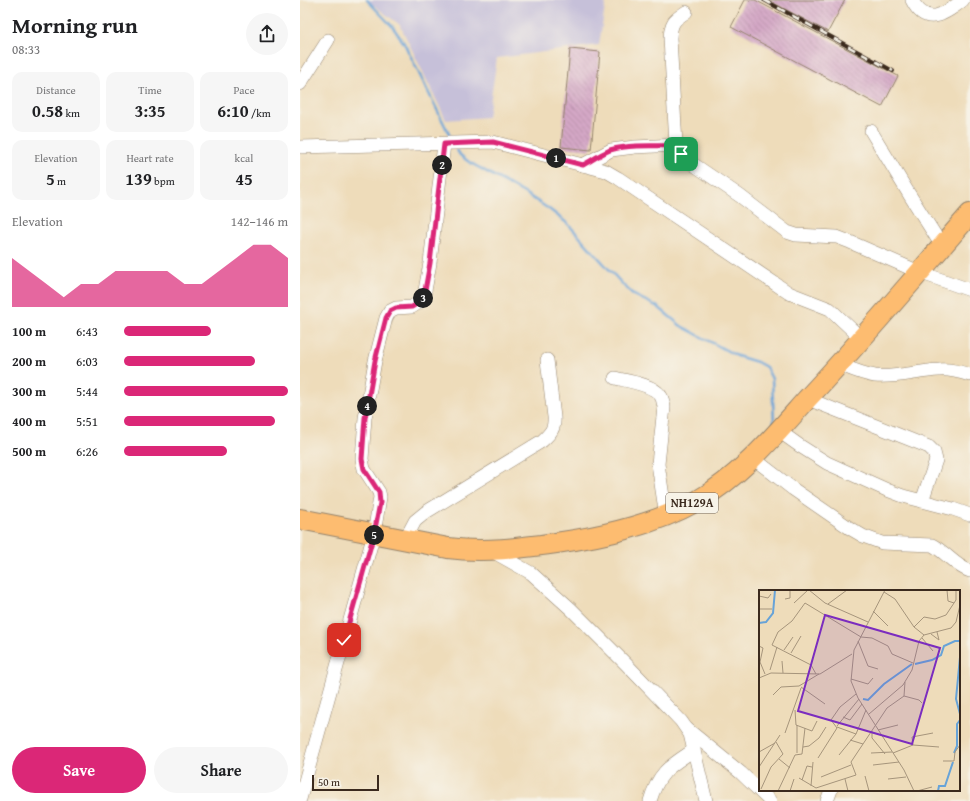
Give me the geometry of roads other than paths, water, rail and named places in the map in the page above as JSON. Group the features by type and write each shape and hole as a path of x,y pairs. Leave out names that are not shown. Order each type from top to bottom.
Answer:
{"highway":[{"name":"NH129A","path":"300,519 468,551 569,541 632,527 666,516 698,501 734,475 753,458 862,339 970,214"}],"street":[{"path":"912,0 923,14 938,16 946,13 963,0"},
{"path":"686,12 674,20 670,38 676,146 687,160 740,196 787,232 796,235 837,238 850,242 919,272 970,290"},
{"path":"300,84 328,40"},
{"path":"871,131 942,246"},
{"path":"300,147 493,142 606,171 790,293 830,309 862,339"},
{"path":"300,799 374,534 380,497 379,492 364,469 362,459 365,418 380,340 386,318 390,311 396,308 412,307 421,301 424,296 430,263 444,144"},
{"path":"583,165 612,150 635,146 676,146"},
{"path":"950,283 970,282"},
{"path":"405,540 415,522 426,512 542,441 550,434 555,426 547,360"},
{"path":"839,364 874,376 898,376 939,370 970,375"},
{"path":"615,378 653,389 660,394 663,400 664,407 658,464 666,516"},
{"path":"808,399 929,447 934,452 936,460 922,501"},
{"path":"779,431 827,463 887,490 970,515"},
{"path":"753,458 793,489 850,529 863,536 882,543 932,545 964,569 970,571"},
{"path":"490,550 531,573 571,609 626,664 686,728 759,791"},
{"path":"686,728 690,734 706,801"},
{"path":"650,801 662,774 694,750"},
{"path":"759,791 770,801"},
{"path":"827,801 831,791"}],"waterway":[{"path":"367,0 392,26 404,43 450,136"},
{"path":"457,150 460,155 469,162 526,194 568,224 634,295 658,307 681,326 737,356 757,362 766,367 772,379 774,423"}],"railway":[{"path":"764,0 893,71"}]}
